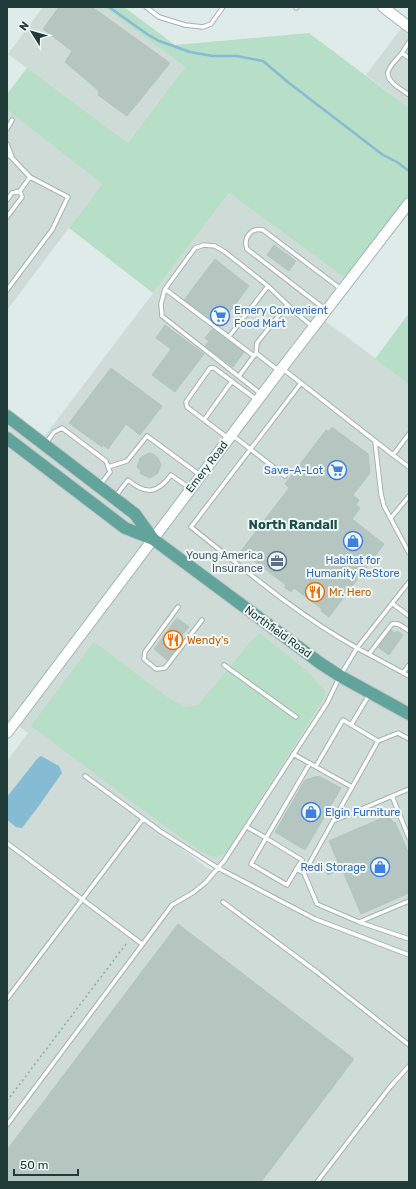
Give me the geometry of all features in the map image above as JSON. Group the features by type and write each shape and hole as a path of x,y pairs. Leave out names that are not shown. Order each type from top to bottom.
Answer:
{"main road":[{"path":"384,7 409,26"},
{"name":"Emery Road","path":"7,733 313,327 409,203"},
{"name":"Northfield Road","path":"7,416 135,514 153,539"},
{"name":"Northfield Road","path":"7,438 125,528 153,539 299,648 340,676 370,693 408,711"},
{"path":"30,456 43,443"}],"lane":[{"path":"146,7 159,17 185,25 203,27 211,24 224,7"},
{"path":"409,42 388,72 388,77 392,82 409,95"},
{"path":"402,53 409,58"},
{"path":"7,129 12,120"},
{"path":"7,144 12,158"},
{"path":"7,154 30,177 68,197 52,230 7,290"},
{"path":"7,200 12,194 20,191 30,177"},
{"path":"7,217 22,197 20,191"},
{"path":"327,310 248,249 245,244 247,236 253,230 263,230 342,290"},
{"path":"260,398 239,376 162,316 161,304 165,289 195,248 204,245 215,246 225,252 268,286 287,305 313,327"},
{"path":"231,334 268,286"},
{"path":"165,289 255,355 302,383 409,467"},
{"path":"239,376 255,355 258,343 287,305"},
{"path":"260,398 214,368 210,368 186,402 187,407 204,420 252,449 285,476"},
{"path":"204,420 232,381"},
{"path":"302,383 191,528 332,634 409,676"},
{"path":"43,443 54,432 62,428 106,461 110,472 99,486"},
{"path":"393,455 409,434"},
{"path":"108,467 127,461 147,436 201,476"},
{"path":"375,441 381,494 384,506 409,552"},
{"path":"114,498 128,480 142,490 147,491 153,490 165,483 171,475 191,489"},
{"path":"391,518 409,496"},
{"path":"7,1125 172,905 194,892 206,882 218,868 326,703 357,648 409,582"},
{"path":"393,604 409,616"},
{"path":"178,607 145,652 144,659 156,669 165,668 202,620"},
{"path":"369,654 392,624 400,624 409,631"},
{"path":"224,665 296,717"},
{"path":"403,673 409,665"},
{"path":"351,725 370,693"},
{"path":"316,766 343,720 378,741"},
{"path":"304,873 378,741 398,733 409,739"},
{"path":"293,754 352,787"},
{"path":"246,827 266,838 302,860 287,885 251,864 266,838 310,763"},
{"path":"85,776 143,819 218,868 315,919 409,955"},
{"path":"333,821 409,789"},
{"path":"392,796 409,838"},
{"path":"7,999 143,819"},
{"path":"7,843 142,944"},
{"path":"296,869 304,873 318,904 359,922 409,939"},
{"path":"359,922 409,901"},
{"path":"223,902 317,972 409,1045"},
{"path":"317,1182 390,1086 409,1066"}],"path":[{"path":"7,1101 126,944"}],"shaded area":[{"path":"43,7 104,7 185,67 128,143 8,54"},
{"path":"409,18 409,108 366,75"},
{"path":"7,110 102,184 7,310"},
{"path":"229,193 349,281 321,318 409,383 409,1182 7,1182 7,761 28,733 15,723 7,733 7,416 41,441","holes":["162,833 233,877 207,868"]}],"green space":[{"path":"104,7 124,7 175,45 309,33 409,108 409,203 349,281 229,193 153,293 69,228 102,184 7,110 7,94 27,68 128,143 185,67"},
{"path":"409,313 409,384 375,359"},
{"path":"260,633 309,673 326,692 324,698 227,852 220,856 213,857 202,852 31,726 93,643 97,644 167,697 185,707 198,705 253,639"}],"water":[{"path":"41,756 59,766 62,773 22,828 16,827 7,820 7,797"}],"building":[{"path":"59,7 92,7 170,63 127,116 98,95 99,91 65,62 72,51 43,29"},
{"path":"274,245 296,261 289,271 267,255"},
{"path":"215,259 249,286 219,326 184,300"},
{"path":"165,325 204,354 175,392 152,375 171,349 156,338"},
{"path":"212,329 244,352 233,367 205,346 209,341 205,338"},
{"path":"111,368 162,406 140,435 126,424 108,449 103,445 102,447 69,423"},
{"path":"332,427 368,454 370,473 353,495 359,500 356,505 360,508 352,519 384,544 329,617 321,611 322,609 294,588 291,592 284,587 286,585 241,551 289,488 285,484 326,430 329,431"},
{"path":"149,453 158,458 161,465 158,473 150,478 141,474 137,467 140,458"},
{"path":"177,618 189,627 181,636 183,637 180,643 167,660 154,649"},
{"path":"391,630 395,633 397,631 403,635 389,655 378,647"},
{"path":"319,776 341,788 305,850 275,832 305,780"},
{"path":"389,815 393,823 395,822 409,854 409,893 361,914 342,869 328,875 324,868 338,862 329,841"},
{"path":"178,924 354,1059 261,1182 7,1182 7,1150"}],"waterway":[{"path":"109,7 159,41 190,52 213,56 237,56 263,61 289,83 383,155 397,162 409,171"}],"place":[{"name":"Emery Convenient Food Mart","path":"220,316"},
{"name":"Save-A-Lot","path":"337,470"},
{"name":"Habitat for Humanity ReStore","path":"353,541"},
{"name":"Young America Insurance","path":"277,561"},
{"name":"Mr. Hero","path":"315,592"},
{"name":"Wendy's","path":"173,640"},
{"name":"Elgin Furniture","path":"311,812"},
{"name":"Redi Storage","path":"380,867"}],"district":[{"name":"North Randall","path":"293,524"}]}
